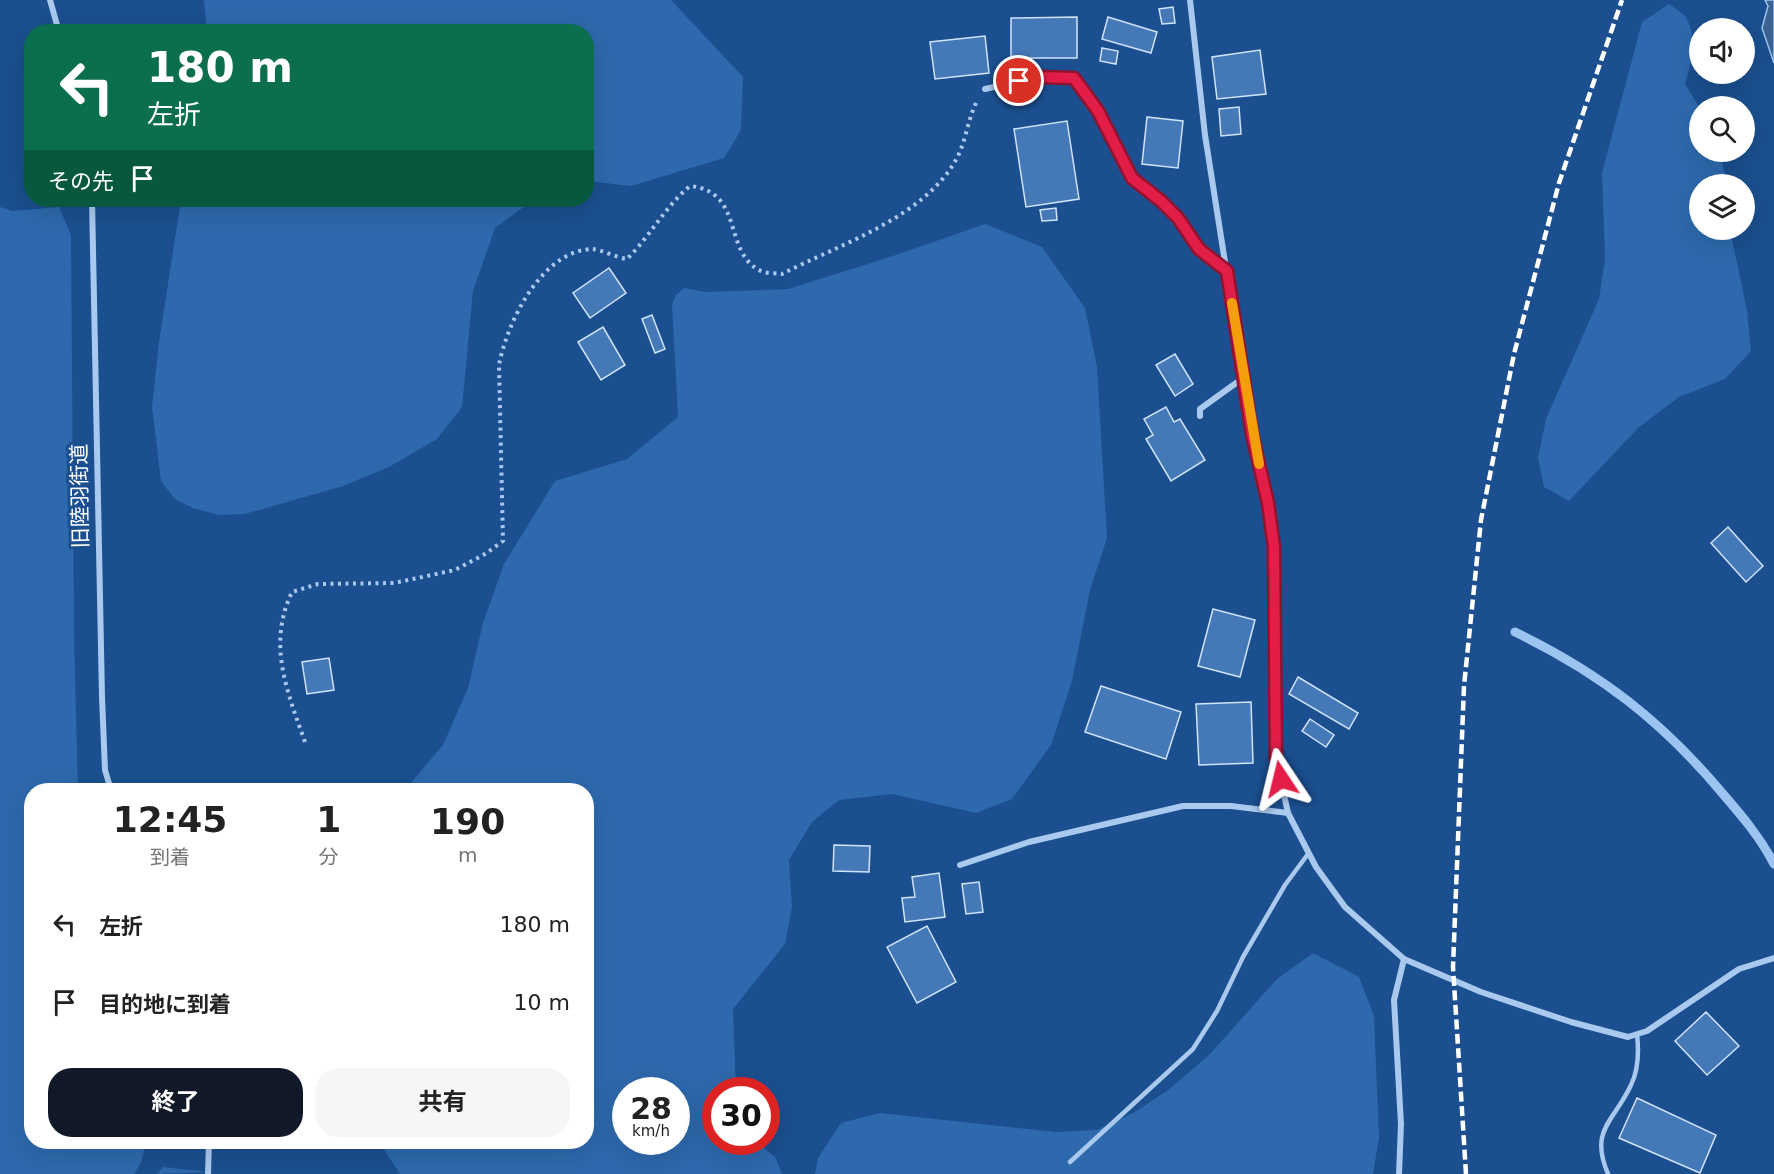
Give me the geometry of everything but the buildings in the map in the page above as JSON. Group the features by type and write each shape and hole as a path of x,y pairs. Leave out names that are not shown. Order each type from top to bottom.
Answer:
{"street":[{"path":"50,0 57,24"},
{"path":"1190,0 1205,135 1243,378 1274,547 1276,758 1288,813 1308,854 1345,908 1404,959 1481,992 1571,1022 1628,1037 1647,1031 1739,969 1774,958"},
{"path":"985,89 1040,77 1074,78 1098,111 1132,178 1178,218 1199,249 1227,271"},
{"name":"旧陸羽街道","path":"92,207 102,708 105,770 109,783"},
{"path":"1200,416 1200,409 1243,378"},
{"path":"960,865 1029,842 1184,806 1231,806 1288,813"},
{"path":"1399,1174 1401,1124 1394,1000 1404,959"},
{"path":"208,1174 209,1149"}],"lane":[{"path":"1070,1162 1193,1049 1217,1011 1243,957 1285,885 1308,854"},
{"path":"1608,1174 1599,1154 1600,1141 1605,1128 1632,1084 1639,1054 1637,1034"}],"path":[{"path":"305,742 283,678 279,651 282,619 292,592 318,584 394,583 455,570 485,554 503,541 503,467 498,410 499,365 504,338 518,307 547,270 575,253 594,249 612,257 627,259 640,246 671,202 690,186 706,187 724,203 748,263 761,272 782,274 906,212 930,192 958,155 974,109 985,89"}],"shaded area":[{"path":"204,0 671,0 743,77 741,130 724,158 631,186 594,182 594,24 206,24"},
{"path":"1765,0 1774,0 1774,63 1762,28 1768,6"},
{"path":"1669,4 1686,17 1689,24 1689,68 1685,84 1692,96 1689,96 1689,162 1722,162 1725,174 1689,174 1689,240 1732,240 1747,310 1751,351 1725,379 1679,397 1638,428 1569,501 1544,487 1538,458 1546,419 1599,299 1605,259 1602,173 1642,22"},
{"path":"0,207 12,211 59,207 71,235 74,636 78,783 24,783 24,1149 144,1149 141,1163 134,1174 0,1174"},
{"path":"180,207 524,207 495,228 473,291 462,407 437,439 389,467 343,486 245,514 218,515 193,508 175,499 161,481 152,407 159,342"},
{"path":"985,224 1042,247 1085,308 1097,367 1107,538 1090,590 1072,681 1051,745 1012,799 976,813 892,794 839,800 812,822 789,860 792,907 785,944 733,1009 736,1077 702,1077 702,1155 773,1155 782,1174 400,1174 384,1149 594,1149 594,783 411,783 443,745 468,688 483,623 504,564 555,481 627,459 678,417 672,304 676,295 684,288 706,292 788,289"},
{"path":"1313,953 1359,977 1374,1016 1379,1138 1373,1174 815,1174 818,1158 841,1123 880,1113 1056,1132 1097,1130 1135,1112 1168,1090 1210,1054 1277,979"},
{"path":"163,1167 208,1172 157,1174"}],"waterway":[{"path":"1515,632 1575,664 1653,721 1730,802 1757,836 1774,864"}],"railway":[{"path":"1466,1174 1453,967 1464,686 1481,520 1514,354 1559,183 1622,0"}],"slow traffic":[{"path":"1232,303 1252,434 1259,464"}],"route":[{"path":"1019,81 1040,77 1074,78 1098,111 1132,178 1178,218 1199,249 1227,271 1252,434 1268,503 1274,547 1276,758 1281,779"}]}
